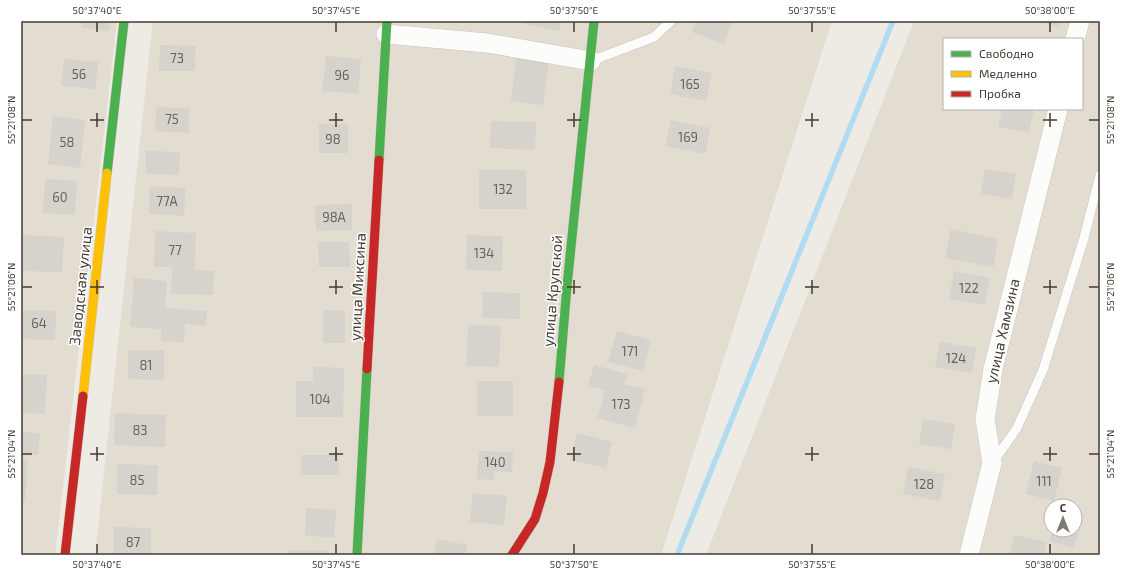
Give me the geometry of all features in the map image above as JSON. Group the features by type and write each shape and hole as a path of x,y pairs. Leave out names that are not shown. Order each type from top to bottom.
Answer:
{"street":[{"name":"Заводская улица","path":"66,555 124,21"},
{"name":"улица Крупской","path":"512,555 535,519 550,462 558,399 567,286 594,21"},
{"path":"1075,38 1080,21"},
{"path":"386,27 591,61"},
{"name":"улица Миксина","path":"357,555 386,27"},
{"name":"улица Хамзина","path":"969,555 992,464 985,419 993,369 1058,110"}],"lane":[{"path":"591,61 654,37 671,21"},
{"path":"992,464 1017,428 1043,370 1084,238 1100,175"}],"shaded area":[{"path":"21,21 117,21 55,555 21,555"},
{"path":"153,21 832,21 661,555 95,555"},
{"path":"914,21 1100,21 1100,555 706,555"}],"building":[{"path":"82,21 110,21 109,31 81,28"},
{"path":"526,21 561,21 559,31 525,24"},
{"path":"696,21 732,21 724,44 692,32"},
{"path":"1037,21 1060,21 1059,27"},
{"path":"160,45 196,46 195,71 159,71"},
{"path":"326,56 361,59 358,94 322,91"},
{"path":"516,58 549,62 543,105 511,101"},
{"path":"64,59 98,62 95,89 61,86"},
{"path":"675,66 712,73 706,101 670,94"},
{"path":"156,107 189,108 189,133 155,131"},
{"path":"1002,110 1034,110 1029,133 998,127"},
{"path":"53,116 85,120 80,168 48,164"},
{"path":"671,120 710,128 705,154 665,146"},
{"path":"491,121 536,122 535,150 490,148"},
{"path":"319,124 348,124 348,153 319,153"},
{"path":"146,151 180,152 179,175 146,174"},
{"path":"985,169 1016,174 1012,199 981,194"},
{"path":"479,170 526,170 526,209 479,209"},
{"path":"45,179 77,181 75,215 43,213"},
{"path":"150,186 185,188 184,216 149,214"},
{"path":"352,204 352,230 316,231 315,205"},
{"path":"951,229 998,239 993,267 945,258"},
{"path":"155,231 196,233 195,270 214,271 213,295 171,294 172,267 154,267"},
{"path":"22,235 64,237 62,272 21,271"},
{"path":"467,235 503,236 502,271 466,270"},
{"path":"318,242 349,242 350,267 319,267"},
{"path":"954,271 990,278 985,305 949,299"},
{"path":"134,278 167,281 165,308 207,311 206,326 185,324 184,342 161,341 161,329 130,327"},
{"path":"483,292 520,293 520,319 482,318"},
{"path":"22,310 56,311 55,340 21,339"},
{"path":"323,310 345,310 345,343 323,343"},
{"path":"468,325 501,326 499,367 466,366"},
{"path":"617,331 651,340 643,371 608,362"},
{"path":"940,342 976,348 972,373 935,367"},
{"path":"128,350 164,350 164,380 128,379"},
{"path":"594,365 627,374 624,384 645,389 635,428 598,418 605,390 588,386"},
{"path":"313,367 344,368 343,417 296,417 296,381 313,381"},
{"path":"21,374 47,375 45,414 21,413"},
{"path":"477,381 513,381 513,416 477,416"},
{"path":"115,413 166,415 165,447 114,445"},
{"path":"923,419 955,424 951,449 919,444"},
{"path":"21,432 40,433 38,455 21,454"},
{"path":"577,433 612,442 606,468 570,460"},
{"path":"479,451 513,452 512,472 494,471 494,480 477,479"},
{"path":"301,455 339,455 339,475 301,475"},
{"path":"21,459 28,460 25,502 21,502"},
{"path":"1034,461 1062,468 1055,498 1043,498 1026,494"},
{"path":"117,464 158,465 157,495 117,494"},
{"path":"908,467 945,474 940,501 903,494"},
{"path":"473,493 507,496 504,525 470,522"},
{"path":"306,508 336,510 334,537 305,536"},
{"path":"114,527 151,528 151,555 114,555"},
{"path":"1014,535 1047,542 1044,555 1009,555"},
{"path":"1050,538 1077,538 1074,548 1049,541"},
{"path":"437,539 467,545 465,555 434,555"},
{"path":"289,550 327,550 327,555 289,555"}],"waterway":[{"path":"677,555 893,21"}],"traffic: fast":[{"path":"107,173 124,21"},
{"path":"379,160 387,21"},
{"path":"559,382 567,286 594,21"},
{"path":"357,555 367,369"}],"traffic: slow":[{"path":"83,396 107,173"}],"traffic: jam":[{"path":"367,369 379,160"},
{"path":"512,555 535,519 543,493 550,462 559,382"},
{"path":"65,555 83,396"}]}
